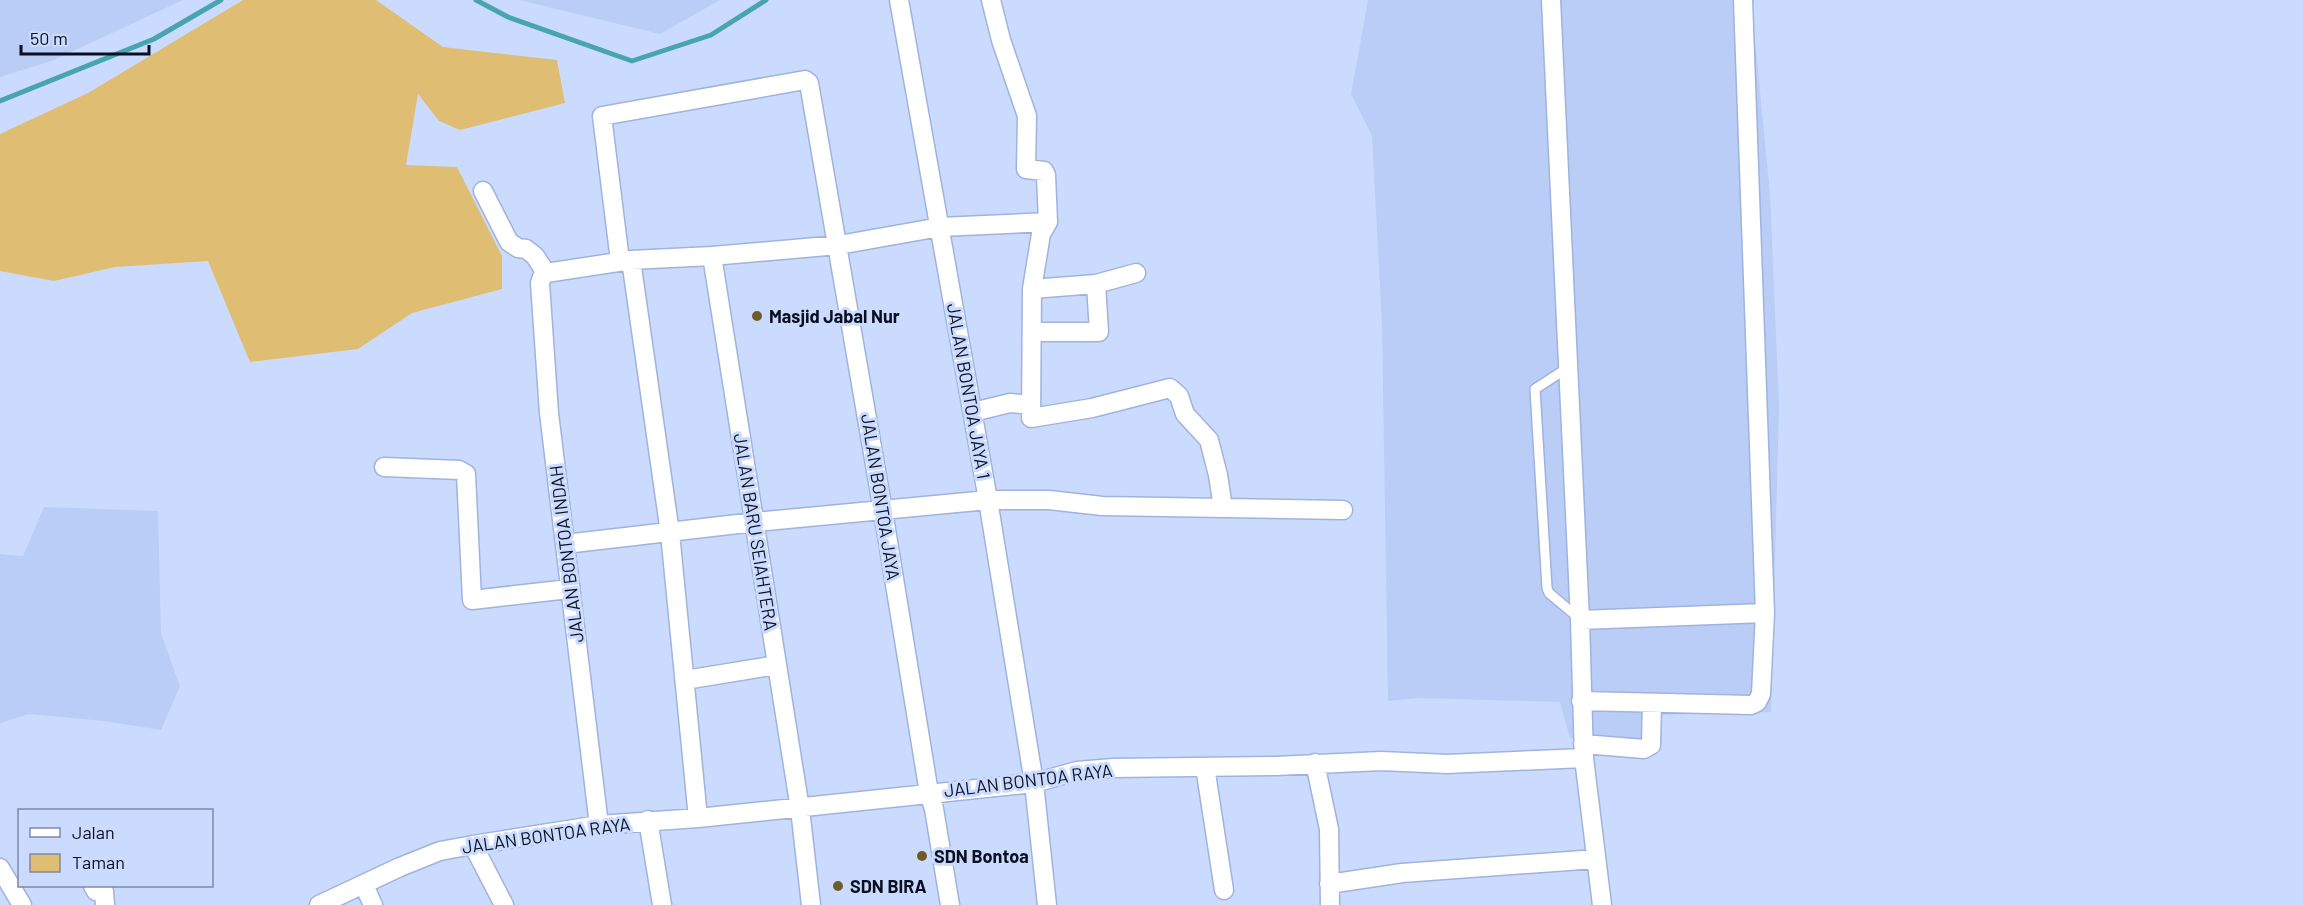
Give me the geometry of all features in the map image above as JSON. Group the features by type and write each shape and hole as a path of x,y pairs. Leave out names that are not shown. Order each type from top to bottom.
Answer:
{"street":[{"name":"JALAN BONTOA JAYA 1","path":"899,0 988,500 1034,783 1047,905"},
{"path":"991,0 1001,40 1027,116 1026,169 1044,171 1046,175 1048,222 1041,234 1032,290 1031,418 1092,408 1170,388 1179,396 1185,414 1209,440 1223,508"},
{"path":"1551,0 1580,620 1583,751 1602,905"},
{"path":"1581,701 1750,705 1757,702 1761,694 1765,613 1743,0"},
{"name":"JALAN BONTOA JAYA","path":"625,261 602,116 805,80 812,88 929,793 934,809 950,905"},
{"path":"483,191 509,242 518,248 526,249 535,256 543,278 625,261 839,245 940,227 1048,222"},
{"name":"JALAN BARU SEIAHTERA","path":"712,256 800,809 811,905"},
{"path":"625,261 670,533 698,819"},
{"path":"1032,290 1096,284 1136,273"},
{"name":"JALAN BONTOA INDAH","path":"543,278 549,413 599,825"},
{"path":"1032,332 1099,332 1096,284"},
{"path":"973,412 1010,403 1031,405"},
{"path":"384,467 459,470 466,474 472,600 569,589"},
{"path":"565,544 755,522 988,500 1049,500 1102,506 1343,510"},
{"path":"1580,620 1765,613"},
{"path":"685,680 777,665"},
{"name":"JALAN BONTOA RAYA","path":"319,905 440,851 599,825 648,820 698,819 1034,783 1077,771 1382,761 1447,764 1583,751 1644,749 1651,745 1652,702"},
{"path":"1315,763 1329,830 1330,905"},
{"path":"1205,767 1224,890"},
{"path":"648,820 662,905"},
{"path":"473,845 504,905"},
{"path":"1329,884 1402,873 1596,859"},
{"path":"0,868 22,905"},
{"path":"364,885 373,905"},
{"path":"94,887 96,891 104,891 105,905"}],"lane":[{"path":"1569,368 1535,389 1547,588 1549,593 1580,620"}],"shaded area":[{"path":"0,0 183,0 54,60 0,77"},
{"path":"519,0 720,0 660,34"},
{"path":"1368,0 1751,0 1770,193 1779,407 1771,712 1661,715 1662,740 1570,738 1560,702 1418,698 1388,701 1382,324 1372,136 1351,94"},
{"path":"44,507 158,511 161,634 180,686 161,730 104,721 29,714 0,723 0,554 23,556"}],"green space":[{"path":"243,0 376,0 443,47 557,60 565,103 460,130 439,121 418,94 406,165 457,167 502,256 502,289 412,313 358,349 250,362 208,261 115,267 54,281 0,271 0,134 88,93"}],"waterway":[{"path":"0,101 154,39 221,0"},
{"path":"476,0 508,17 632,61 711,35 766,0"}],"place":[{"name":"Masjid Jabal Nur","path":"757,316"},
{"name":"SDN Bontoa","path":"922,856"},
{"name":"SDN BIRA","path":"838,886"}]}
